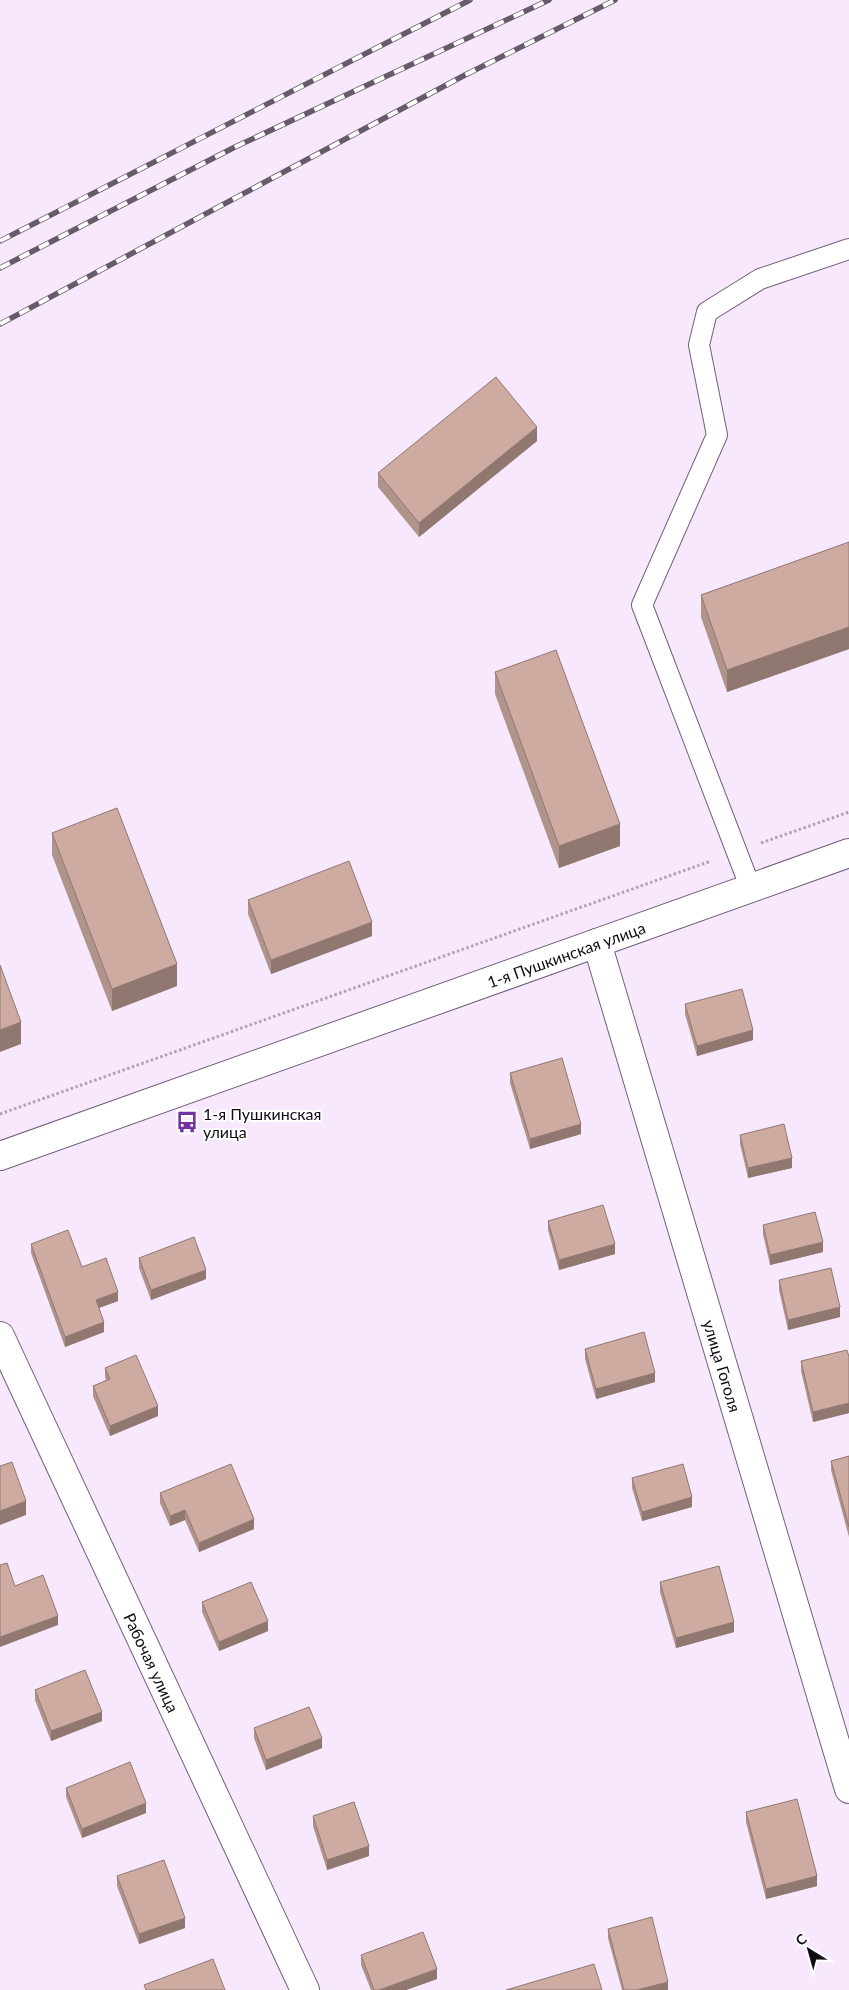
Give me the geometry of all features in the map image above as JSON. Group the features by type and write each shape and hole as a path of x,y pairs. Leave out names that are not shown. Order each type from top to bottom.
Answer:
{"street":[{"name":"1-я Пушкинская улица","path":"0,1156 849,853"},
{"name":"улица Гоголя","path":"597,943 849,1790"},
{"name":"Рабочая улица","path":"0,1336 304,1990"}],"lane":[{"path":"751,889 642,605 717,435 699,345 707,312 760,279 849,248"}],"path":[{"path":"0,1114 849,812"}],"building":[{"path":"496,377 537,427 419,523 378,473"},
{"path":"849,542 849,627 727,670 701,595"},
{"path":"556,650 620,824 559,846 495,672"},
{"path":"117,808 177,964 112,989 52,833"},
{"path":"349,861 372,922 271,960 248,900"},
{"path":"0,965 21,1022 0,1030"},
{"path":"742,989 753,1030 697,1046 685,1004"},
{"path":"562,1058 581,1124 530,1139 510,1073"},
{"path":"784,1124 792,1158 748,1168 740,1135"},
{"path":"603,1205 615,1244 559,1260 548,1221"},
{"path":"815,1212 823,1242 770,1255 763,1225"},
{"path":"68,1230 82,1267 106,1258 118,1292 96,1300 104,1322 65,1337 31,1244"},
{"path":"194,1237 206,1270 151,1290 139,1258"},
{"path":"831,1268 840,1307 788,1320 779,1280"},
{"path":"644,1332 655,1373 596,1389 585,1349"},
{"path":"847,1350 849,1357 849,1403 813,1412 801,1361"},
{"path":"136,1355 158,1406 110,1426 93,1386 110,1379 105,1368"},
{"path":"849,1456 849,1527 831,1461"},
{"path":"12,1462 26,1501 0,1511 0,1466"},
{"path":"231,1464 254,1519 199,1543 185,1510 170,1516 160,1493"},
{"path":"683,1464 692,1497 642,1512 632,1478"},
{"path":"7,1563 15,1586 43,1575 58,1616 0,1637 0,1565"},
{"path":"719,1566 734,1622 676,1638 660,1582"},
{"path":"251,1582 268,1621 219,1642 202,1602"},
{"path":"85,1670 102,1712 51,1731 35,1690"},
{"path":"309,1707 322,1738 266,1760 254,1728"},
{"path":"130,1762 146,1803 82,1829 66,1788"},
{"path":"797,1799 817,1876 766,1889 746,1812"},
{"path":"354,1802 369,1846 327,1860 313,1816"},
{"path":"164,1860 185,1918 139,1934 117,1876"},
{"path":"652,1917 668,1982 637,1990 624,1990 608,1929"},
{"path":"423,1932 437,1969 379,1990 374,1990 361,1955"},
{"path":"213,1959 225,1990 146,1990 144,1985"},
{"path":"594,1964 602,1990 506,1990"}],"railway":[{"path":"0,241 470,0"},
{"path":"0,268 235,147 549,0"},
{"path":"0,324 465,75 615,0"}],"place":[{"name":"1-я Пушкинская улица","path":"187,1122"}]}
